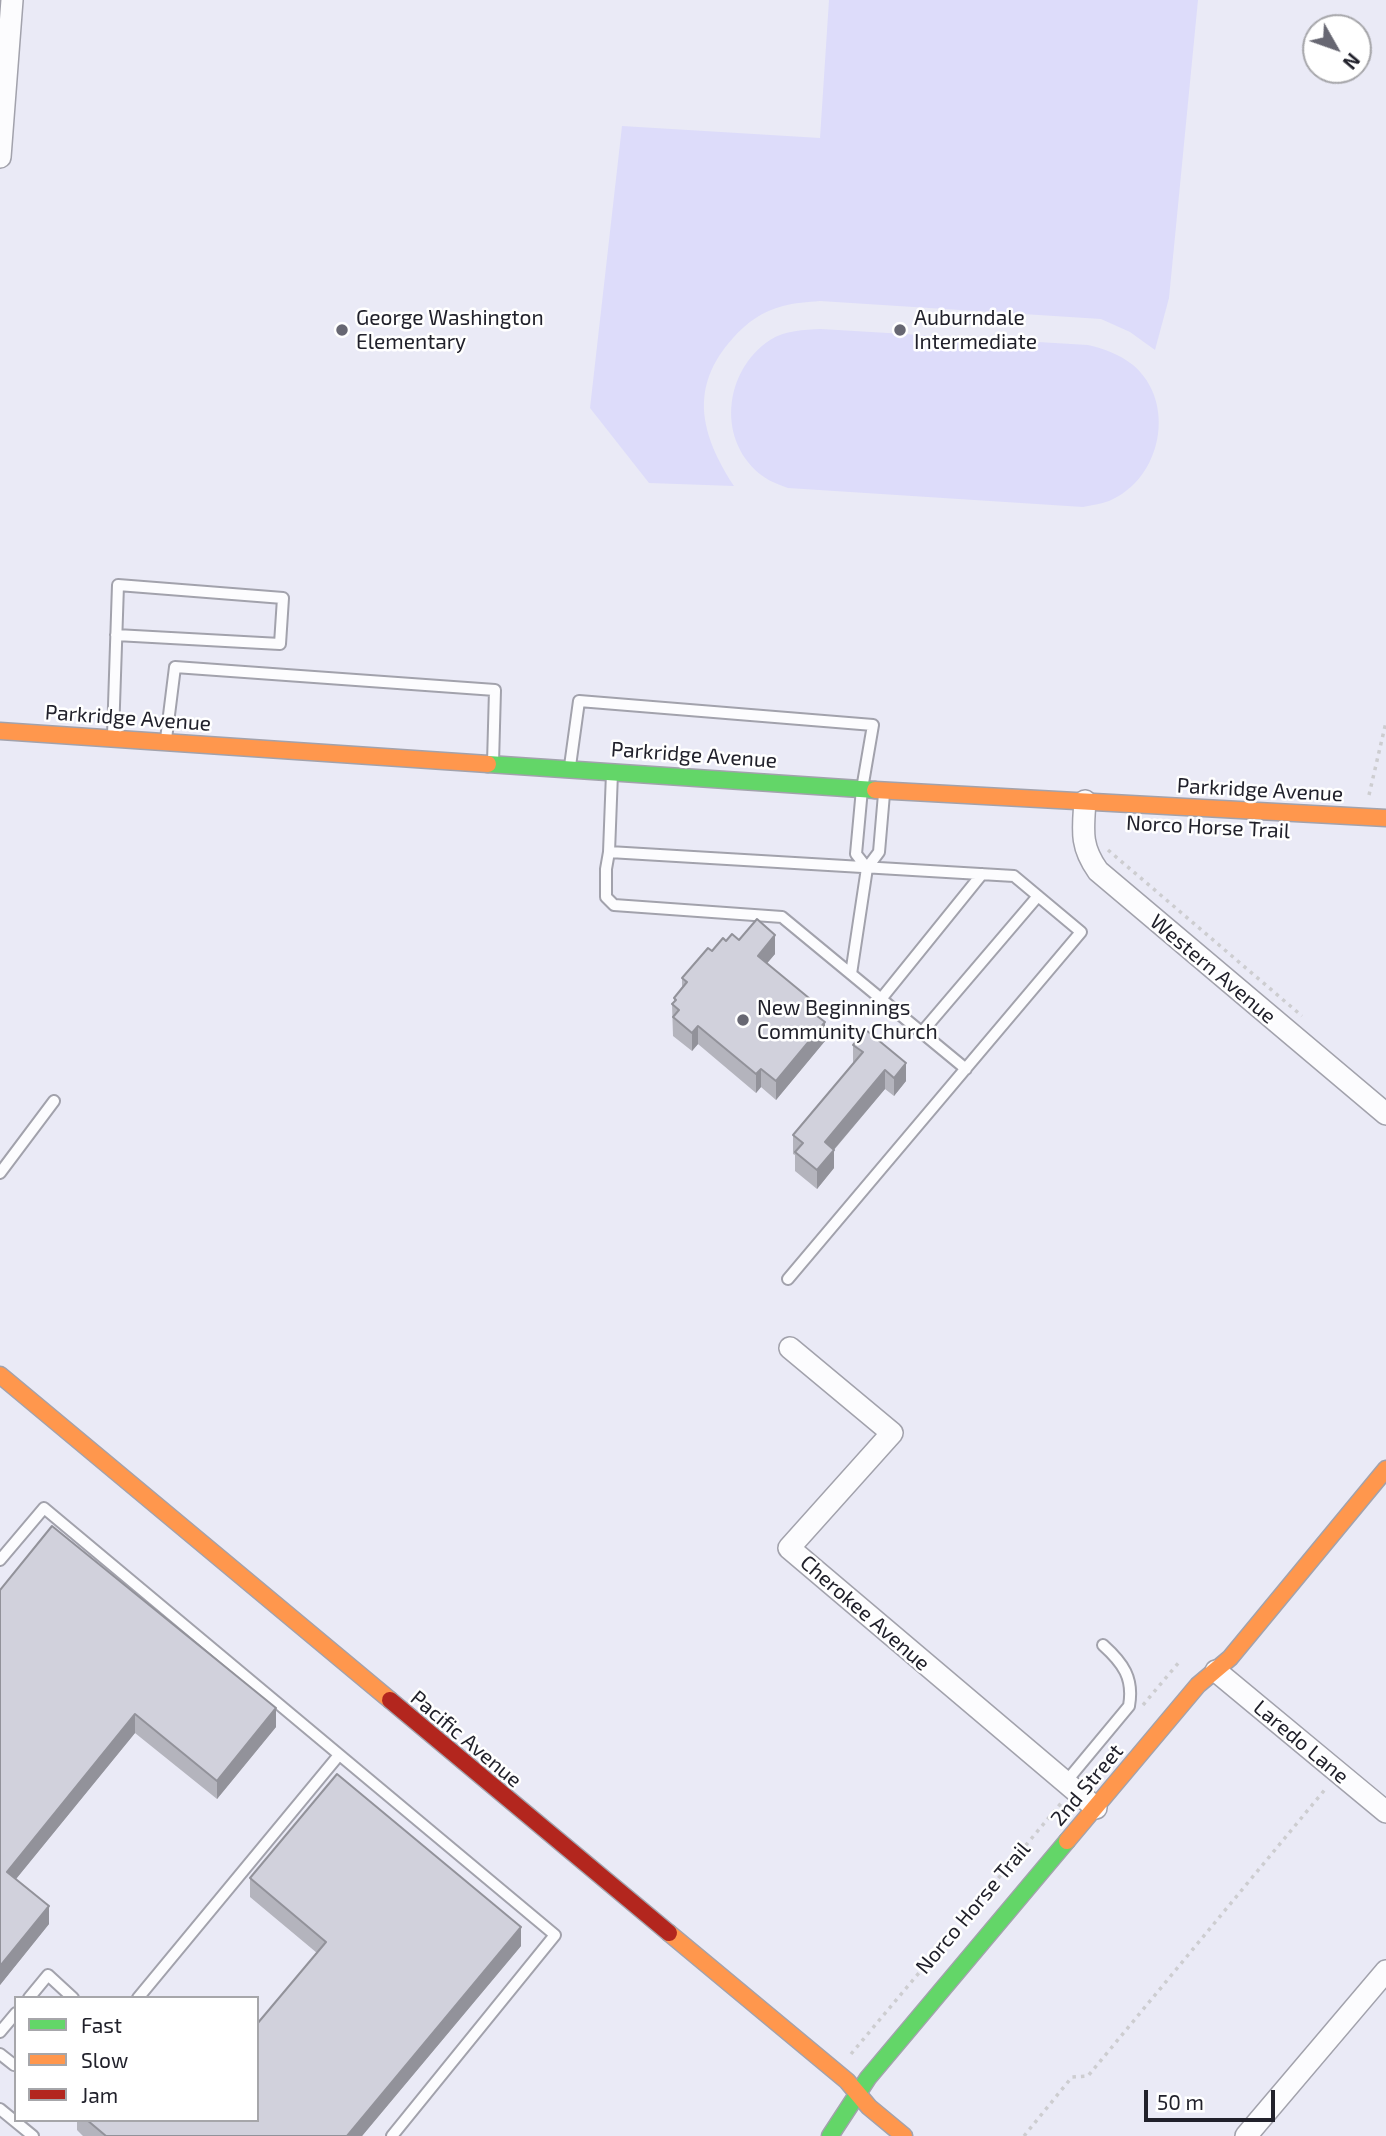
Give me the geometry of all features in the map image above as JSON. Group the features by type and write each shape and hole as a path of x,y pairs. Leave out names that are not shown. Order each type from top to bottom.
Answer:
{"street":[{"path":"0,157 12,0"},
{"name":"Parkridge Avenue","path":"0,731 570,767 862,789 1386,818"},
{"name":"Western Avenue","path":"1085,801 1083,829 1086,856 1098,871 1386,1114"},
{"name":"Cherokee Avenue","path":"790,1348 892,1433 789,1548 1096,1808"},
{"name":"Pacific Avenue","path":"0,1375 836,2073 869,2107 904,2136"},
{"name":"2nd Street","path":"830,2136 857,2094 1198,1685 1230,1658 1386,1469"},
{"name":"Laredo Lane","path":"1216,1671 1386,1812"},
{"path":"1246,2136 1386,1971"}],"lane":[{"path":"113,738 116,635 118,585 283,598 280,644 116,635"},
{"path":"166,741 175,667 495,690 493,762"},
{"path":"570,767 579,701 873,725 862,789 856,854 867,868"},
{"path":"612,770 606,897 614,905 782,917 965,1069"},
{"path":"851,974 867,868 879,852 885,790"},
{"path":"610,852 1014,876 1081,932 788,1279"},
{"path":"881,999 982,874"},
{"path":"922,1032 1038,896"},
{"path":"0,1172 54,1101"},
{"path":"0,1560 44,1508 555,1935 392,2136"},
{"path":"1069,1786 1129,1706 1132,1692 1121,1662 1103,1645"},
{"path":"140,1996 339,1755"},
{"path":"31,1996 48,1975 71,1996"},
{"path":"0,2032 14,2015"},
{"path":"0,2054 14,2065"},
{"path":"0,2109 27,2134"}],"path":[{"path":"1368,817 1369,790 1386,722"},
{"name":"Norco Horse Trail","path":"1102,843 1304,1017"},
{"path":"1137,1712 1180,1661"},
{"name":"Norco Horse Trail","path":"836,2073 1069,1786"},
{"path":"1024,2136 1072,2077 1088,2076 1328,1786"}],"shaded area":[{"path":"829,0 1198,0 1169,298 1155,350 1130,332 1101,319 820,301 783,306 755,318 733,338 719,357 705,393 707,430 734,486 649,483 590,408 622,126 820,138"},
{"path":"821,329 1088,345 1112,352 1133,365 1147,381 1155,399 1159,418 1157,439 1151,458 1141,476 1127,490 1109,501 1083,507 788,488 779,485 764,477 749,463 738,446 732,427 731,407 735,388 742,370 754,353 770,340 788,332"}],"building":[{"name":"New Beginnings Community Church","path":"757,919 775,935 758,956 815,1003 809,1010 825,1022 776,1081 761,1069 756,1074 698,1026 692,1033 673,1017 679,1010 672,1004 676,1000 674,998 687,982 682,978 708,948 712,951 723,938 726,941 732,934 739,940"},
{"path":"866,1030 906,1063 894,1078 885,1070 825,1142 834,1150 817,1170 795,1152 803,1143 793,1135 863,1052 853,1045"},
{"path":"52,1526 276,1708 217,1781 135,1714 7,1872 49,1906 0,1966 0,1590"},
{"path":"337,1774 521,1927 347,2136 106,2136 89,2122 259,2122 259,2022 326,1942 250,1878"}],"traffic: fast":[{"path":"488,764 875,790"},
{"path":"830,2136 868,2078 1067,1841"}],"traffic: slow":[{"path":"0,731 488,764"},
{"path":"875,790 1386,818"},
{"path":"0,1375 390,1700"},
{"path":"1067,1841 1198,1685 1230,1658 1386,1469"},
{"path":"669,1933 847,2081 869,2107 904,2136"}],"traffic: jam":[{"path":"390,1700 669,1933"}],"place":[{"name":"George Washington Elementary","path":"342,330"},
{"name":"Auburndale Intermediate","path":"900,330"},
{"name":"New Beginnings Community Church","path":"743,1020"}]}
